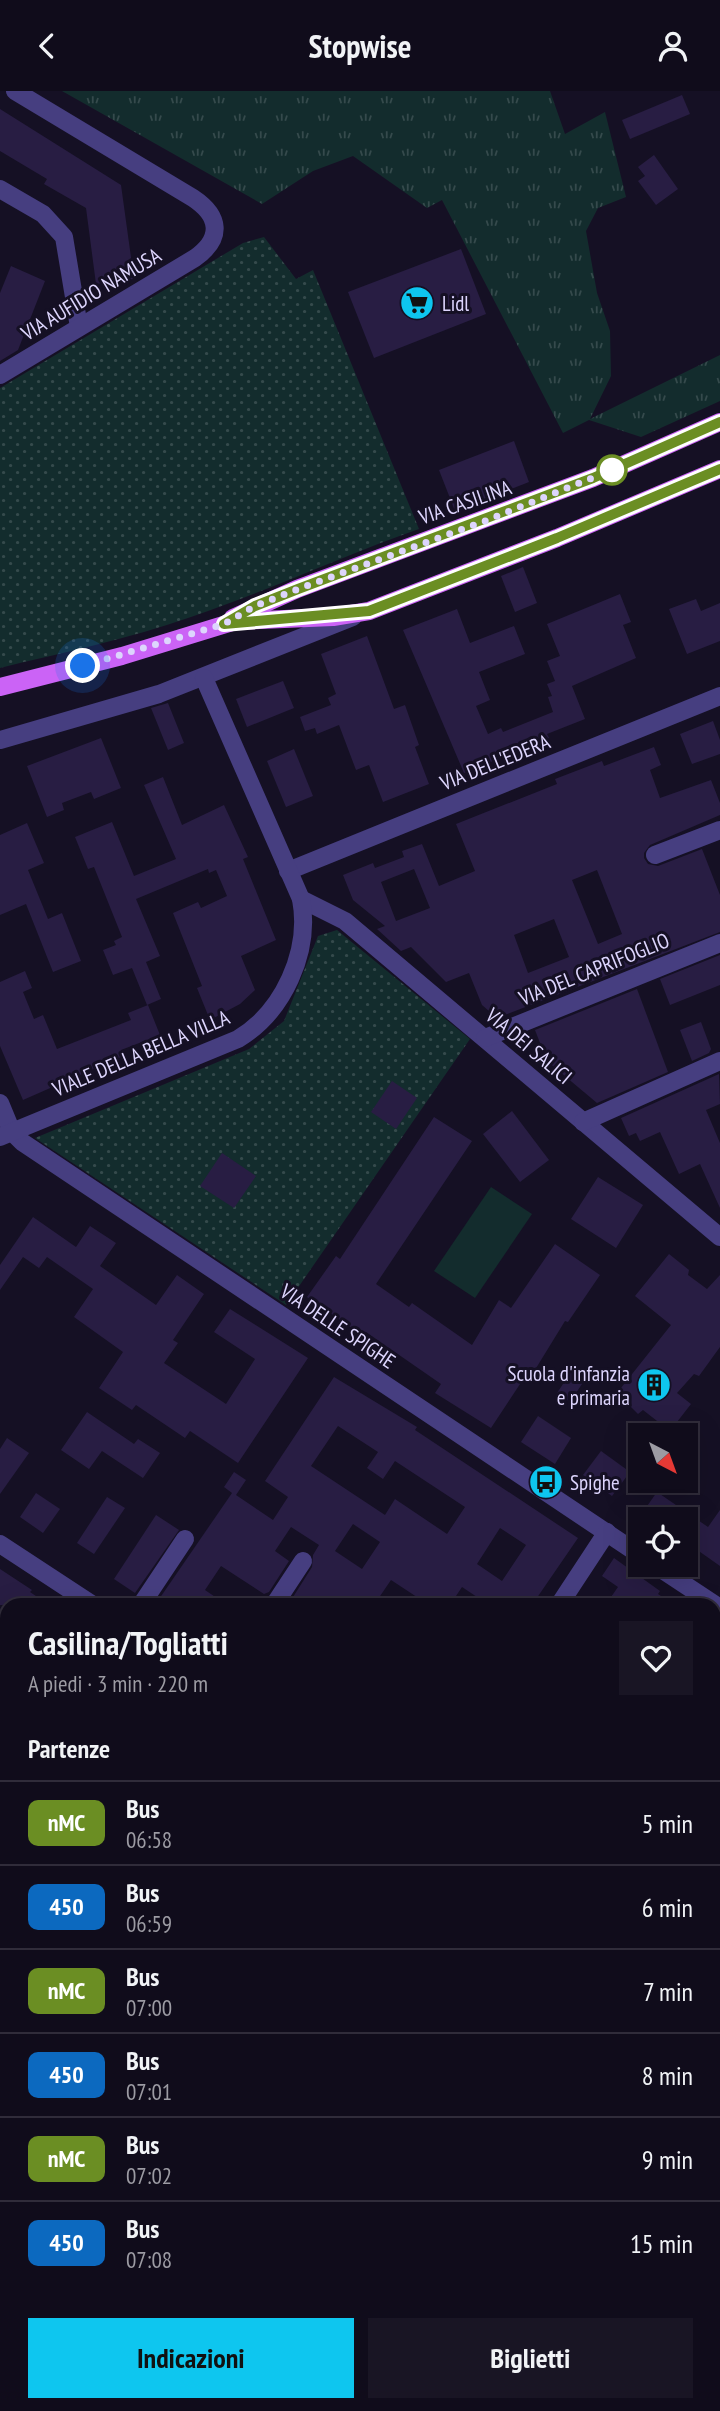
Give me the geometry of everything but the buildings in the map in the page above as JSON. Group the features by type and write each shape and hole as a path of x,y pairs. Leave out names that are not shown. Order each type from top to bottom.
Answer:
{"main road":[{"name":"VIA CASILINA","path":"224,624 255,606 593,478 720,422"},
{"name":"VIA CASILINA","path":"0,687 140,651 224,624 345,616 369,611 557,538 720,469"}],"street":[{"name":"VIA AUFIDIO NAMUSA","path":"0,375 204,251 215,238 216,223 200,203 15,91"},
{"path":"0,189 43,214 60,230 68,249 79,327"},
{"name":"VIA CASILINA","path":"0,740 138,702 369,611"},
{"path":"204,678 288,870"},
{"name":"VIA DELL'EDERA","path":"288,870 720,696"},
{"path":"655,855 720,830"},
{"name":"VIALE DELLA BELLA VILLA","path":"6,1134 237,1038 260,1023 282,998 290,979 303,929 301,899 288,870"},
{"name":"VIA DEI SALICI","path":"301,899 345,921 720,1237"},
{"name":"VIA DEL CAPRIFOGLIO","path":"485,1038 720,943"},
{"path":"583,1122 720,1061"},
{"path":"0,1103 6,1134"},
{"name":"VIA DELLE SPIGHE","path":"6,1134 22,1142 628,1547"},
{"path":"564,1598 607,1532"},
{"path":"146,1598 185,1539"},
{"path":"0,1544 82,1598"},
{"path":"279,1598 303,1561"},
{"path":"672,1577 705,1598"}],"green space":[{"path":"62,91 550,91 565,134 605,112 626,197 598,208 586,231 597,293 610,331 611,376 590,419 720,355 720,401 641,437 589,420 563,433 442,200 427,208 353,156 313,171 262,204"},
{"path":"264,237 296,279 313,270 419,529 168,625 0,668 0,388 243,243"},
{"path":"337,930 470,1039 286,1305 35,1138 249,1049 284,1021 318,936"},
{"path":"491,1187 532,1214 475,1298 434,1271"}],"bus line":[{"name":"nMC","path":"720,422 593,478 485,521 414,544 255,606 224,624 268,618 345,616 369,611 557,538 720,469"}],"place":[{"name":"Lidl","path":"417,303"},
{"name":"Scuola d'infanzia e primaria","path":"654,1385"},
{"name":"Spighe","path":"546,1482"}],"route":[{"path":"83,666 171,642 224,624 255,606 414,544 485,521 614,469 612,470"}]}
